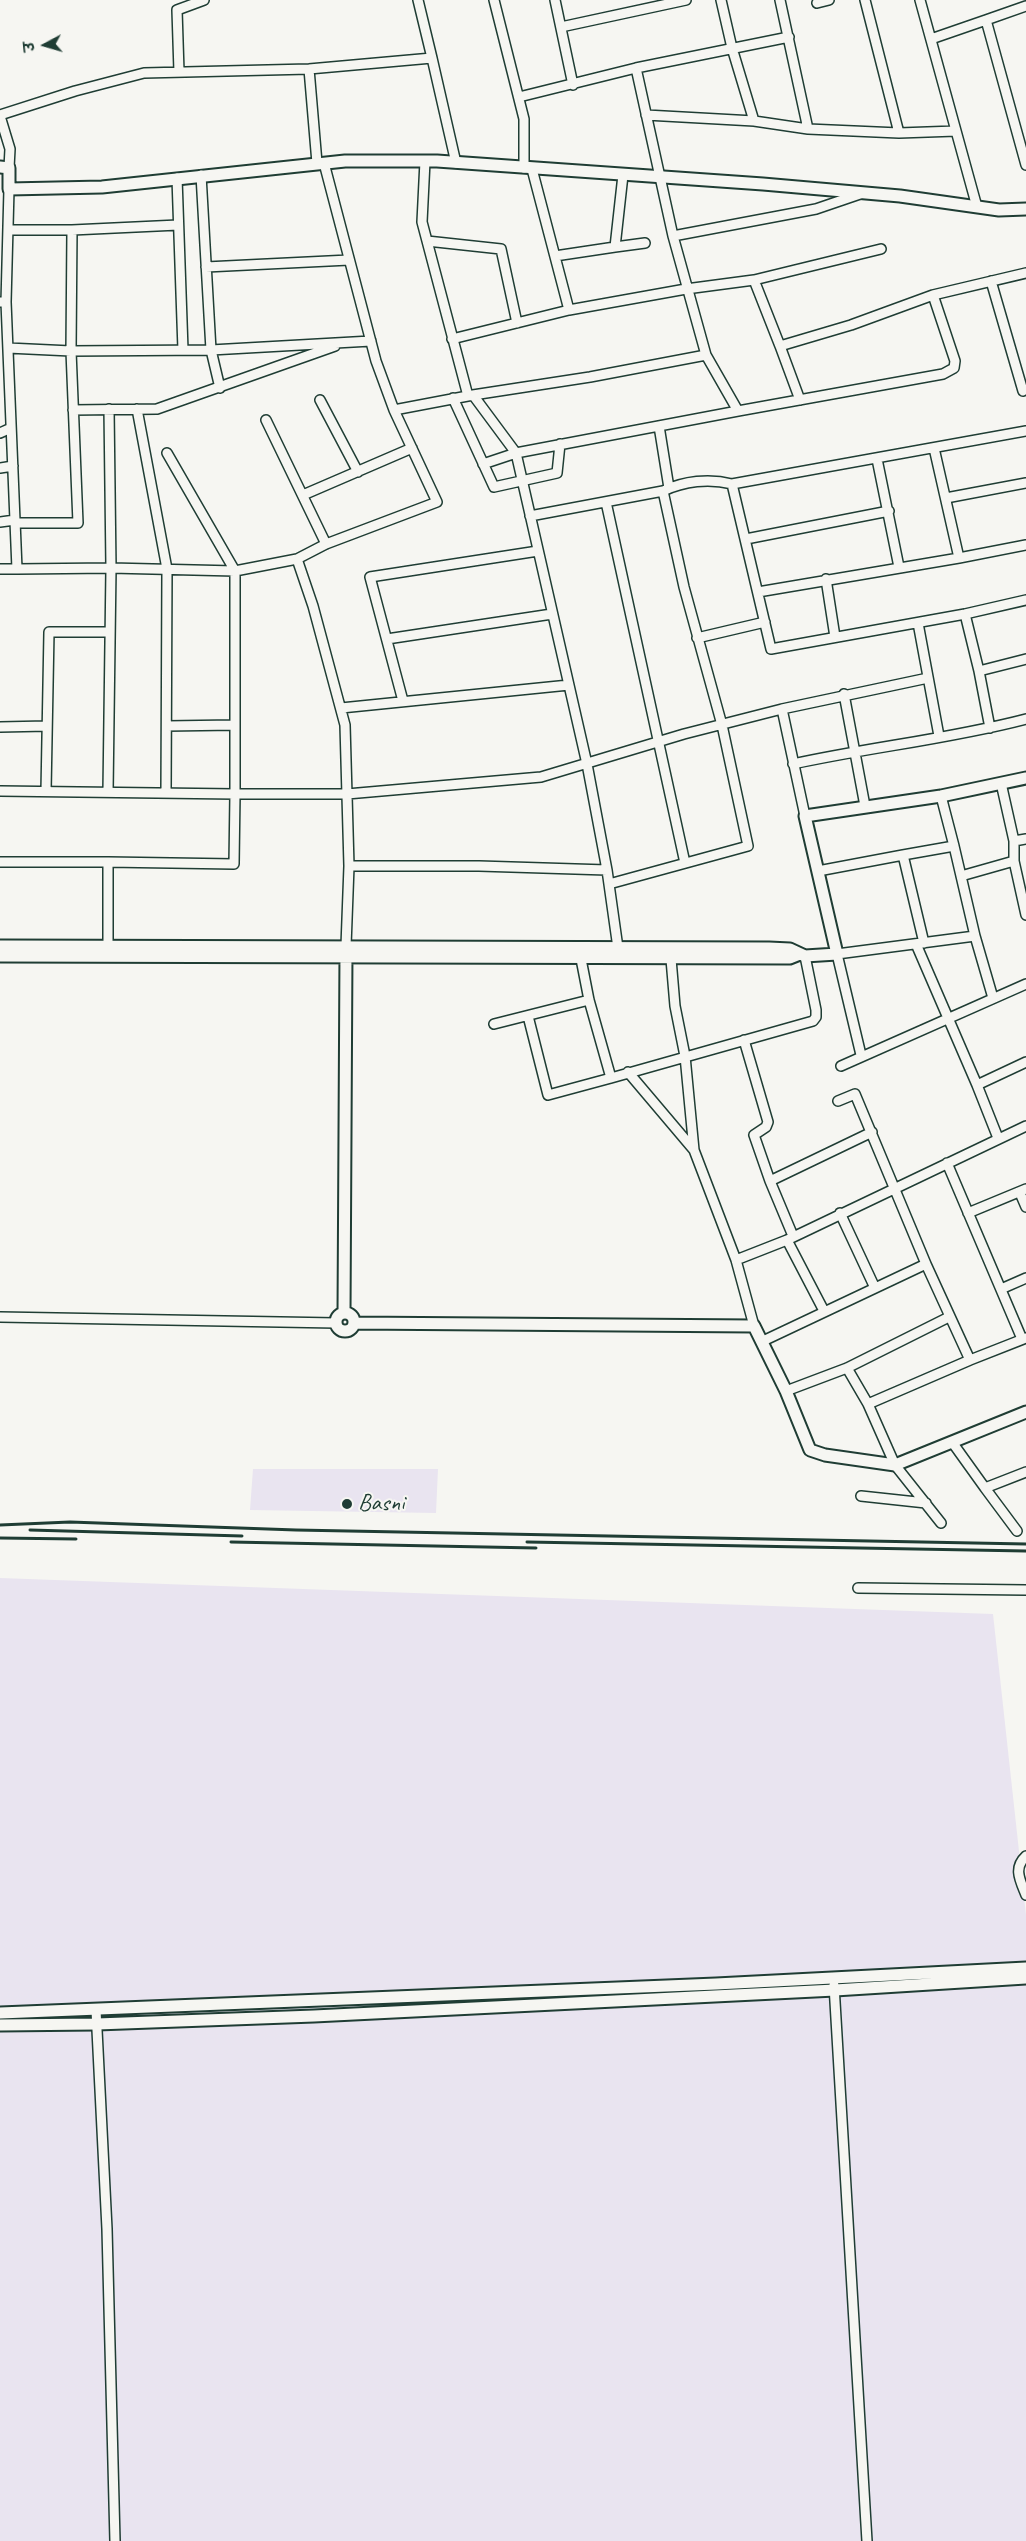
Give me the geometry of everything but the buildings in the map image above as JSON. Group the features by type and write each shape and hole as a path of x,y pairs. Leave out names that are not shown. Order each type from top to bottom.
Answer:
{"street":[{"path":"179,72 176,5 204,0"},
{"path":"418,0 456,163"},
{"path":"494,0 519,97 525,128 528,168 555,256 569,310"},
{"path":"555,0 573,84"},
{"path":"561,27 686,0"},
{"path":"721,0 732,48 754,121"},
{"path":"780,0 808,129"},
{"path":"817,3 829,0"},
{"path":"865,0 900,133"},
{"path":"920,0 977,207"},
{"path":"931,39 1026,6"},
{"path":"986,20 1026,165"},
{"path":"519,97 636,68 789,37"},
{"path":"16,569 11,416 3,302 8,230 8,189 4,167 10,149 0,115 144,73 309,68 432,58"},
{"path":"0,570 111,568 235,571 296,559 326,544 437,502 394,410 371,341 350,260 320,163 309,68"},
{"path":"636,68 686,289 706,354 738,412"},
{"path":"646,115 754,121 808,129 900,133 956,131"},
{"path":"8,189 102,187 345,160 424,161 863,193 999,210 1026,209"},
{"path":"424,161 422,222 452,339 470,395 516,452 587,764 610,884 618,948"},
{"path":"201,175 210,350 220,388"},
{"path":"615,247 623,175"},
{"path":"177,178 183,350"},
{"path":"673,236 816,209 863,193"},
{"path":"8,230 72,230 178,226"},
{"path":"0,522 78,523 71,351 72,230"},
{"path":"427,240 501,249 517,323"},
{"path":"555,256 645,243"},
{"path":"452,339 569,310 686,289 754,280 882,249"},
{"path":"206,267 350,260"},
{"path":"780,346 851,325 933,295 1026,273"},
{"path":"754,280 800,400"},
{"path":"992,282 1023,392"},
{"path":"483,464 516,452 943,374 954,368 955,361 933,295"},
{"path":"5,346 71,351 210,350 291,347 371,341"},
{"path":"73,410 157,409 346,342"},
{"path":"394,410 470,395 590,377 706,354"},
{"path":"453,398 494,487 557,472 560,444"},
{"path":"320,400 358,472"},
{"path":"108,792 111,568 109,409"},
{"path":"137,409 167,569 166,793"},
{"path":"0,418 11,416"},
{"path":"266,420 326,544"},
{"path":"610,884 748,846 722,725 697,638 666,490 658,426"},
{"path":"0,433 11,428"},
{"path":"530,516 666,490 701,480 715,480 732,484 1026,431"},
{"path":"303,496 412,448"},
{"path":"934,448 959,558"},
{"path":"0,862 234,864 235,571 167,453"},
{"path":"877,459 900,567"},
{"path":"0,468 13,466"},
{"path":"946,498 1026,483"},
{"path":"732,484 770,649 918,623 1026,601"},
{"path":"606,502 685,863"},
{"path":"746,539 889,511"},
{"path":"758,592 1026,545"},
{"path":"403,702 370,577 538,551"},
{"path":"296,559 313,606 345,726 349,866 345,959 344,1313"},
{"path":"826,580 834,637"},
{"path":"387,639 552,614"},
{"path":"965,614 990,728"},
{"path":"697,638 765,622"},
{"path":"918,623 939,736"},
{"path":"46,792 49,632 109,632"},
{"path":"979,671 1026,659"},
{"path":"0,791 347,794 540,777 658,742 782,709 844,694 928,678"},
{"path":"341,708 569,685"},
{"path":"844,694 865,806"},
{"path":"782,709 836,954 862,1055"},
{"path":"793,764 855,751 990,728 1026,719"},
{"path":"166,726 234,725"},
{"path":"0,727 47,726"},
{"path":"805,816 941,796 1026,778"},
{"path":"1001,783 1014,842 1014,861 1026,915"},
{"path":"941,796 975,936 993,998"},
{"path":"1014,842 1026,839"},
{"path":"818,871 954,846"},
{"path":"903,855 920,943 948,1020 998,1138"},
{"path":"961,876 1014,861"},
{"path":"108,862 108,946"},
{"path":"349,866 479,866 607,870"},
{"path":"0,946 108,946 144,951 345,959 456,956 581,959 790,958 802,955 836,954 975,936"},
{"path":"0,956 346,946 769,948 790,949 802,955"},
{"path":"528,1016 548,1094 813,1021 816,1017 802,955"},
{"path":"581,959 589,1000 611,1078"},
{"path":"671,959 675,1006 685,1056 694,1150 736,1260 754,1326 786,1391 810,1450 825,1456 895,1464 1026,1412"},
{"path":"841,1066 862,1055 948,1020 1026,984"},
{"path":"494,1024 589,1000"},
{"path":"744,1040 768,1122 766,1127 754,1135 790,1238 824,1311"},
{"path":"976,1085 1026,1062"},
{"path":"628,1072 694,1150"},
{"path":"838,1101 855,1094 926,1264 970,1360"},
{"path":"736,1260 790,1238 1026,1126"},
{"path":"770,1181 872,1132"},
{"path":"868,1404 1024,1338 1001,1289 948,1163"},
{"path":"968,1213 1023,1191 1026,1207"},
{"path":"840,1213 875,1288"},
{"path":"763,1341 926,1264"},
{"path":"1001,1289 1026,1278"},
{"path":"344,1313 352,1316 354,1323 350,1330 344,1331 338,1329 336,1323 339,1315 344,1313"},
{"path":"0,1317 336,1323"},
{"path":"786,1391 847,1368 949,1317"},
{"path":"354,1323 754,1326"},
{"path":"847,1368 868,1404 895,1464 941,1524"},
{"path":"952,1442 1017,1531"},
{"path":"986,1488 1026,1472"},
{"path":"861,1496 926,1503"},
{"path":"858,1588 1026,1590"},
{"path":"1026,1856 1020,1861 1018,1868 1026,1895"},
{"path":"0,2013 760,1982 1026,1968"},
{"path":"834,1978 867,2541"},
{"path":"0,2025 97,2024 835,1990 1026,1978"},
{"path":"96,2010 107,2228 115,2541"}],"shaded area":[{"name":"Basni","path":"253,1469 438,1469 436,1513 250,1510"},
{"path":"0,1578 993,1614 1026,1915 1026,2541 0,2541"}],"railway":[{"path":"0,1525 70,1522 296,1530 1026,1544"},
{"path":"30,1530 242,1536"},
{"path":"0,1538 76,1539"},
{"path":"231,1542 536,1548"},
{"path":"527,1542 1026,1551"}],"place":[{"name":"Basni","path":"347,1504"}]}
